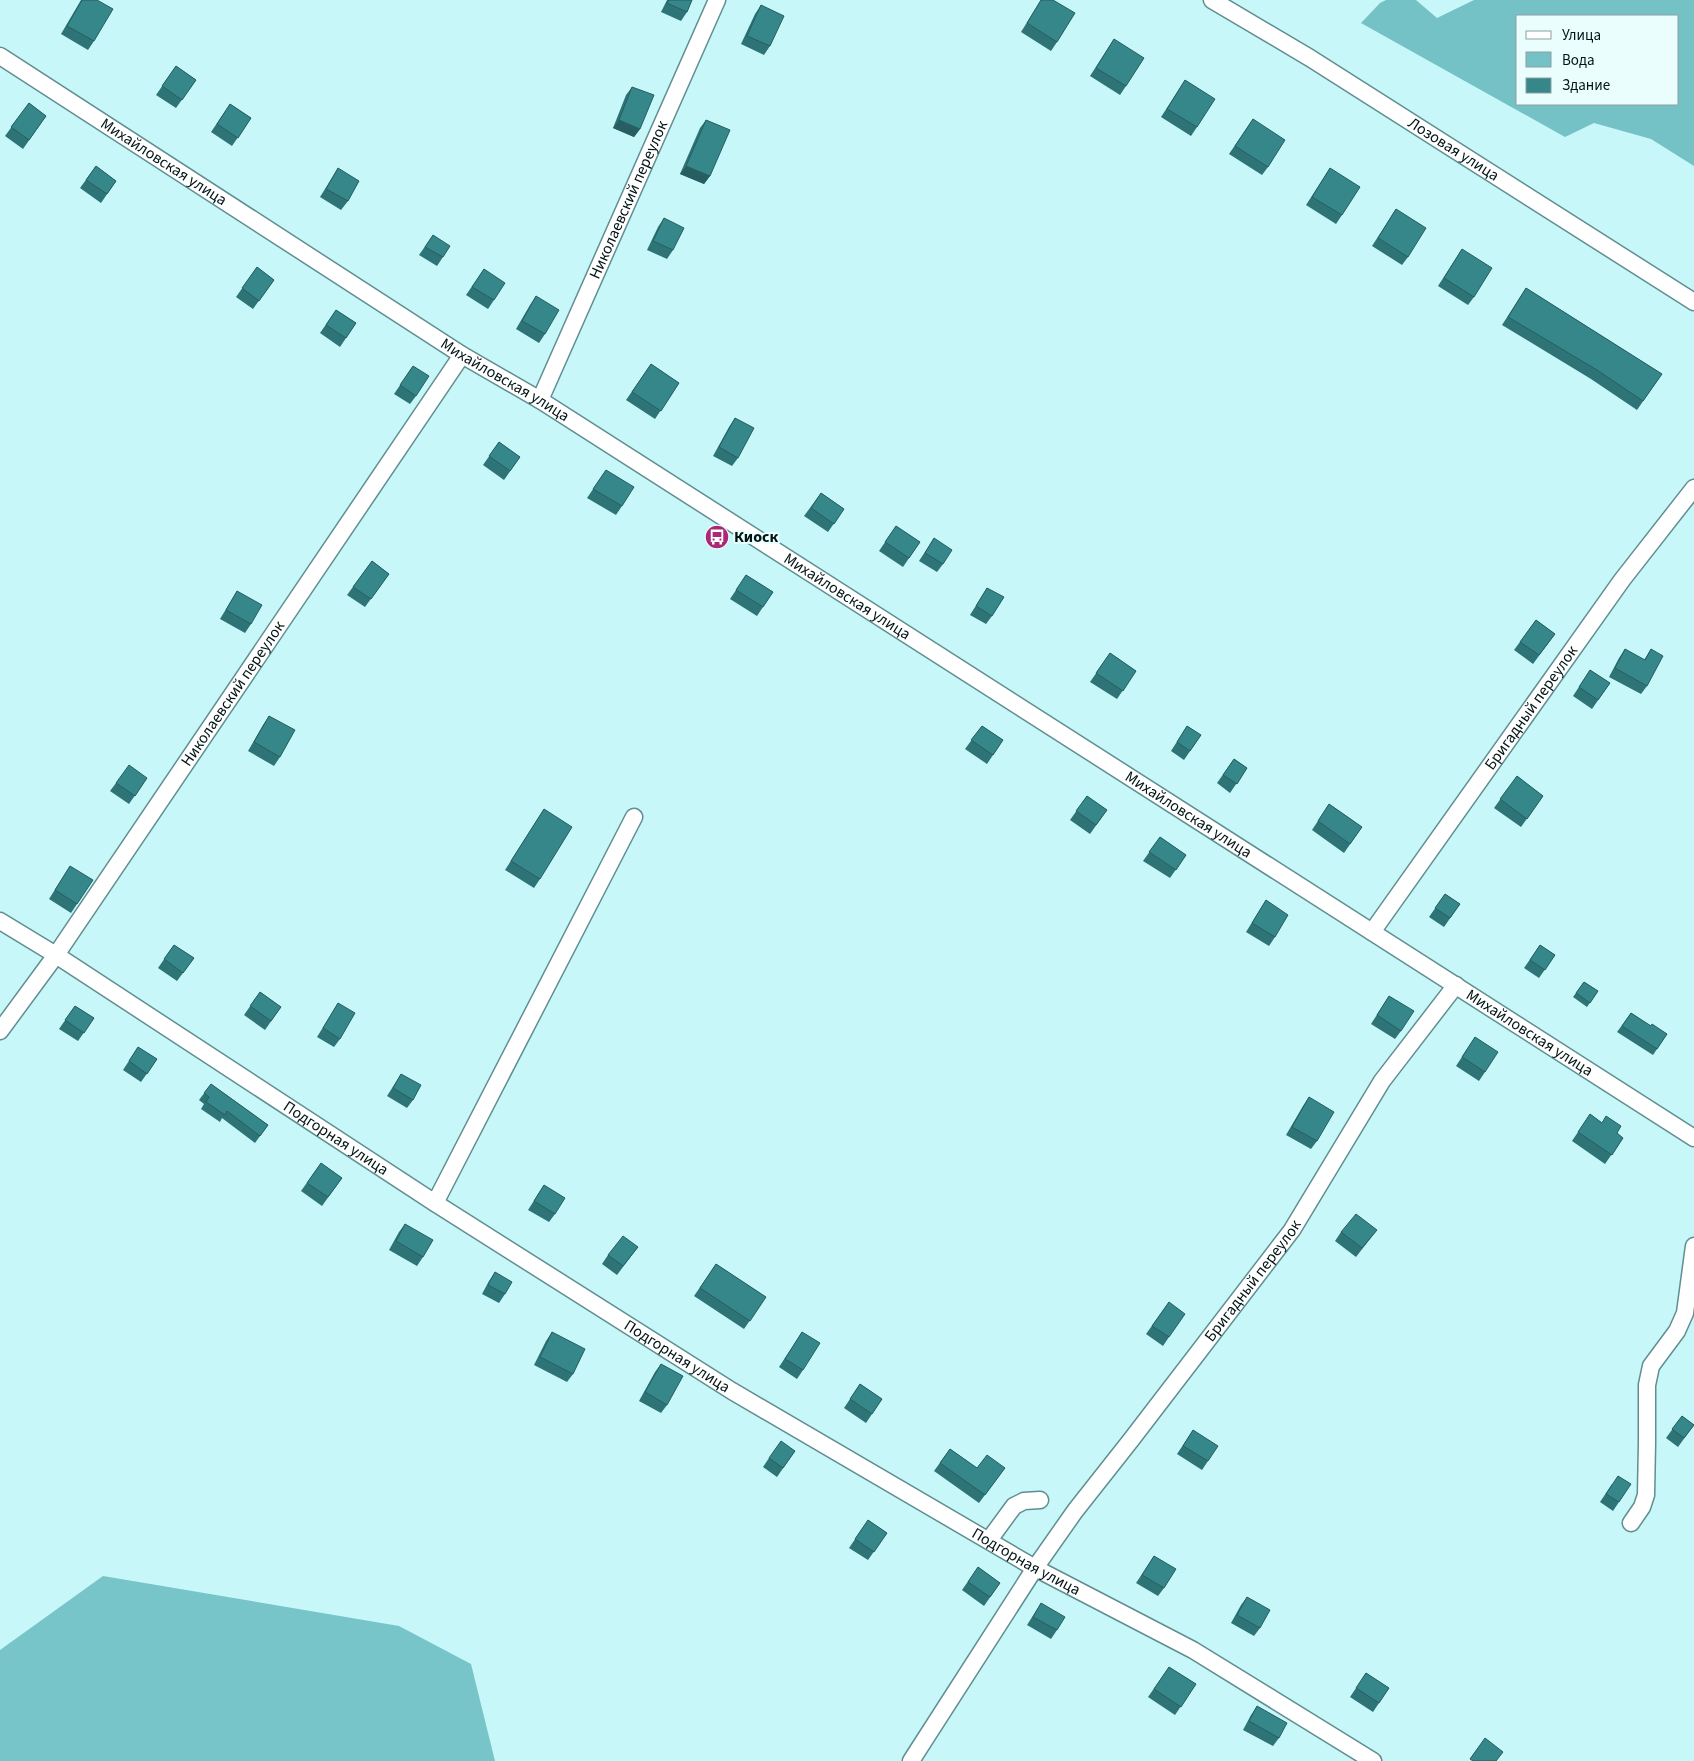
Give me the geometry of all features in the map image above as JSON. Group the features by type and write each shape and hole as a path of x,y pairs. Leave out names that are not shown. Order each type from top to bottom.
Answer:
{"street":[{"name":"Николаевский переулок","path":"540,400 717,0"},
{"name":"Лозовая улица","path":"1212,0 1310,58 1694,302"},
{"name":"Михайловская улица","path":"0,56 462,355 540,400 1694,1138"},
{"name":"Николаевский переулок","path":"0,1031 56,955 462,355"},
{"name":"Бригадный переулок","path":"1372,932 1622,580 1694,488"},
{"path":"435,1203 634,817"},
{"name":"Подгорная улица","path":"0,921 56,955 435,1203 732,1391 1035,1568 1194,1650 1373,1761"},
{"name":"Бригадный переулок","path":"911,1761 1035,1568 1074,1511 1292,1230 1382,1081 1456,985"},
{"path":"1631,1523 1642,1507 1646,1495 1646,1385 1651,1366 1677,1331 1685,1313 1694,1246"},
{"path":"989,1540 1014,1506 1024,1501 1040,1500"}],"shaded area":[{"path":"103,1576 399,1626 471,1664 495,1761 0,1761 0,1650"}],"water":[{"path":"1386,0 1416,0 1437,18 1474,0 1694,0 1694,166 1651,139 1594,123 1565,137 1361,23 1380,3"}],"building":[{"path":"82,0 97,0 113,9 94,41 67,26"},
{"path":"669,0 692,0 687,12 667,3"},
{"path":"1041,0 1053,0 1075,13 1057,42 1027,23"},
{"path":"761,5 784,16 770,46 747,36"},
{"path":"1114,39 1144,58 1126,86 1096,68"},
{"path":"176,66 196,80 182,100 162,86"},
{"path":"1185,80 1215,99 1197,127 1167,109"},
{"path":"632,87 654,95 640,129 619,120"},
{"path":"29,103 46,116 29,140 11,127"},
{"path":"230,104 251,118 238,138 217,124"},
{"path":"1253,119 1285,140 1268,167 1235,146"},
{"path":"706,120 730,130 710,176 686,166"},
{"path":"96,166 116,181 107,194 86,180"},
{"path":"338,168 359,181 348,201 326,189"},
{"path":"1330,168 1360,187 1342,215 1312,197"},
{"path":"1396,209 1426,228 1408,257 1378,238"},
{"path":"664,218 684,228 673,250 653,241"},
{"path":"433,235 450,246 443,257 425,247"},
{"path":"1462,249 1492,268 1474,297 1444,278"},
{"path":"257,267 274,280 259,301 242,288"},
{"path":"484,269 505,283 494,300 472,287"},
{"path":"1526,288 1662,374 1643,401 1597,370 1508,317"},
{"path":"536,296 559,310 545,334 522,321"},
{"path":"336,310 356,323 346,338 326,325"},
{"path":"651,364 679,383 661,411 632,392"},
{"path":"413,366 429,376 416,396 400,385"},
{"path":"735,418 754,428 738,458 719,447"},
{"path":"499,442 520,457 510,471 489,456"},
{"path":"606,470 634,487 622,506 593,489"},
{"path":"821,493 844,509 834,524 811,508"},
{"path":"896,526 920,542 909,558 885,542"},
{"path":"934,538 952,550 943,564 925,553"},
{"path":"372,561 389,574 371,599 353,587"},
{"path":"746,575 773,592 763,607 736,590"},
{"path":"987,588 1004,597 992,616 976,606"},
{"path":"237,591 262,605 251,624 226,610"},
{"path":"1536,620 1555,634 1539,655 1520,642"},
{"path":"1625,649 1645,660 1651,649 1663,656 1647,686 1615,668"},
{"path":"1110,653 1136,671 1123,691 1096,673"},
{"path":"1590,670 1610,683 1598,700 1579,687"},
{"path":"269,716 295,730 280,757 254,742"},
{"path":"982,726 1003,740 993,755 971,740"},
{"path":"1187,726 1201,735 1190,751 1177,742"},
{"path":"1234,759 1247,768 1237,784 1223,775"},
{"path":"129,765 147,778 135,796 116,783"},
{"path":"1517,776 1543,796 1527,819 1500,799"},
{"path":"1087,796 1107,810 1096,825 1076,811"},
{"path":"1329,804 1362,827 1350,844 1318,821"},
{"path":"544,809 572,827 540,879 511,861"},
{"path":"1160,837 1186,855 1176,870 1149,852"},
{"path":"70,866 93,880 77,904 55,890"},
{"path":"1445,894 1460,904 1450,918 1435,908"},
{"path":"1266,900 1288,915 1275,937 1252,923"},
{"path":"174,945 194,958 183,973 164,959"},
{"path":"1540,945 1555,955 1545,970 1530,960"},
{"path":"1584,982 1598,991 1590,1003 1576,993"},
{"path":"260,992 281,1007 271,1021 250,1006"},
{"path":"1389,996 1414,1011 1401,1031 1377,1015"},
{"path":"338,1003 355,1013 340,1039 323,1028"},
{"path":"75,1006 94,1018 84,1033 65,1020"},
{"path":"1631,1013 1667,1034 1657,1049 1622,1026"},
{"path":"1475,1037 1498,1052 1485,1072 1462,1057"},
{"path":"138,1047 157,1059 147,1074 129,1061"},
{"path":"401,1074 421,1085 413,1100 393,1088"},
{"path":"211,1084 268,1125 260,1136 227,1111 225,1115 206,1102 209,1097 204,1093"},
{"path":"1309,1097 1334,1112 1317,1141 1292,1127"},
{"path":"1590,1114 1602,1123 1606,1116 1621,1126 1617,1133 1623,1138 1612,1155 1578,1132"},
{"path":"321,1163 342,1178 328,1197 307,1183"},
{"path":"544,1185 565,1198 555,1214 534,1201"},
{"path":"1356,1214 1377,1230 1362,1248 1341,1232"},
{"path":"405,1224 433,1240 423,1257 396,1241"},
{"path":"623,1236 638,1247 623,1266 608,1255"},
{"path":"716,1264 766,1297 750,1321 700,1288"},
{"path":"495,1272 512,1282 505,1294 488,1285"},
{"path":"1169,1302 1185,1314 1169,1337 1152,1326"},
{"path":"552,1332 585,1349 573,1374 540,1357"},
{"path":"802,1332 820,1343 803,1370 785,1359"},
{"path":"661,1364 683,1376 667,1405 645,1392"},
{"path":"860,1384 882,1399 872,1414 850,1399"},
{"path":"1682,1416 1694,1425 1684,1438 1672,1429"},
{"path":"1193,1430 1218,1446 1208,1461 1183,1446"},
{"path":"781,1441 795,1451 783,1468 769,1458"},
{"path":"950,1449 977,1468 987,1455 1005,1468 985,1495 940,1463"},
{"path":"1618,1476 1631,1484 1619,1502 1606,1494"},
{"path":"868,1520 887,1533 874,1552 855,1539"},
{"path":"1154,1556 1176,1569 1164,1588 1142,1575"},
{"path":"978,1567 1000,1583 990,1597 968,1582"},
{"path":"1247,1597 1270,1610 1260,1628 1237,1615"},
{"path":"1041,1603 1065,1617 1057,1630 1033,1617"},
{"path":"1169,1667 1196,1684 1181,1707 1154,1689"},
{"path":"1366,1673 1389,1688 1379,1703 1356,1688"},
{"path":"1257,1706 1287,1723 1279,1738 1249,1721"},
{"path":"1485,1738 1503,1752 1496,1761 1473,1761 1470,1759"}],"place":[{"name":"Киоск","path":"717,537"}]}
